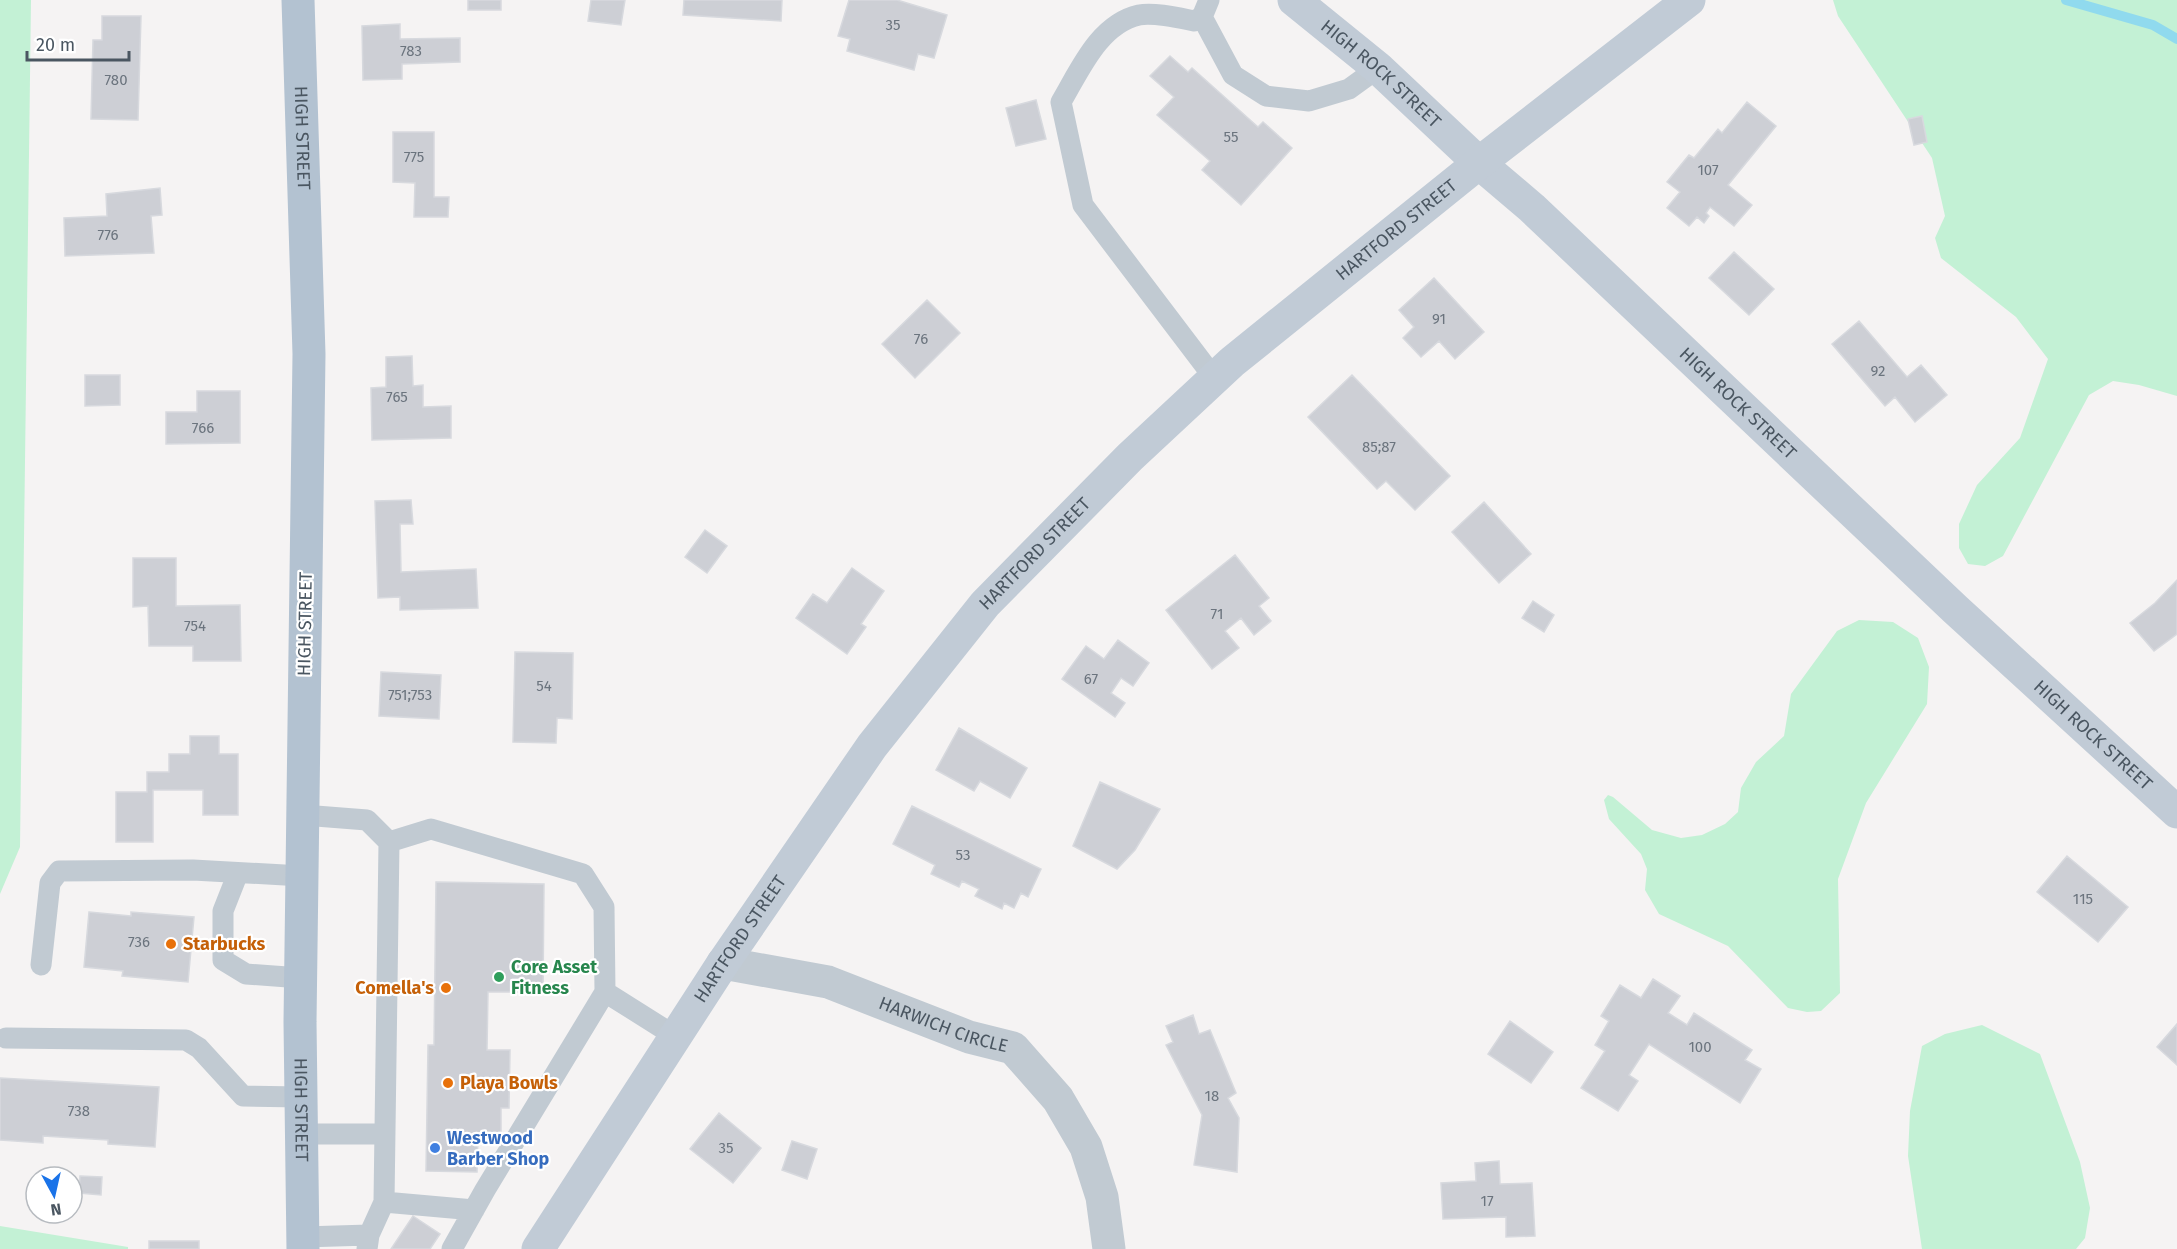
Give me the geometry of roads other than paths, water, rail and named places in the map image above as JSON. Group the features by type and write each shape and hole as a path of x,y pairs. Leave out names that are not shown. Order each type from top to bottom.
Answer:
{"main road":[{"name":"HIGH STREET","path":"298,0 309,354 301,978 303,1243"}],"street":[{"name":"HIGH ROCK STREET","path":"1294,0 1378,68 1479,163 1532,208 1955,609 2177,812"},
{"name":"HARTFORD STREET","path":"538,1249 723,963 872,746 984,604 1130,457 1242,355 1479,163 1689,0"},
{"name":"HARWICH CIRCLE","path":"723,963 828,982 969,1037 1013,1048 1058,1099 1086,1147 1102,1197 1109,1249"}],"lane":[{"path":"1215,379 1083,205 1061,102 1095,45 1122,22 1141,14 1194,21 1205,9 1233,75 1266,96 1309,101 1348,89 1378,68"},
{"path":"303,815 367,820 388,842 384,1202 368,1242 303,1243"},
{"path":"388,842 431,830 583,874 604,907 605,992 452,1249"},
{"path":"41,965 50,883 59,871 193,870 302,876"},
{"path":"238,873 223,911 223,960 246,974 301,978"},
{"path":"605,992 675,1036"},
{"path":"6,1038 186,1040 199,1048 243,1096 301,1096"},
{"path":"301,1134 385,1134"},
{"path":"384,1202 474,1210"}],"waterway":[{"path":"2066,0 2153,25 2177,39"}],"place":[{"name":"Starbucks","path":"171,944"},
{"name":"Core Asset Fitness","path":"499,977"},
{"name":"Comella's","path":"446,988"},
{"name":"Playa Bowls","path":"448,1083"},
{"name":"Westwood Barber Shop","path":"435,1148"}]}
